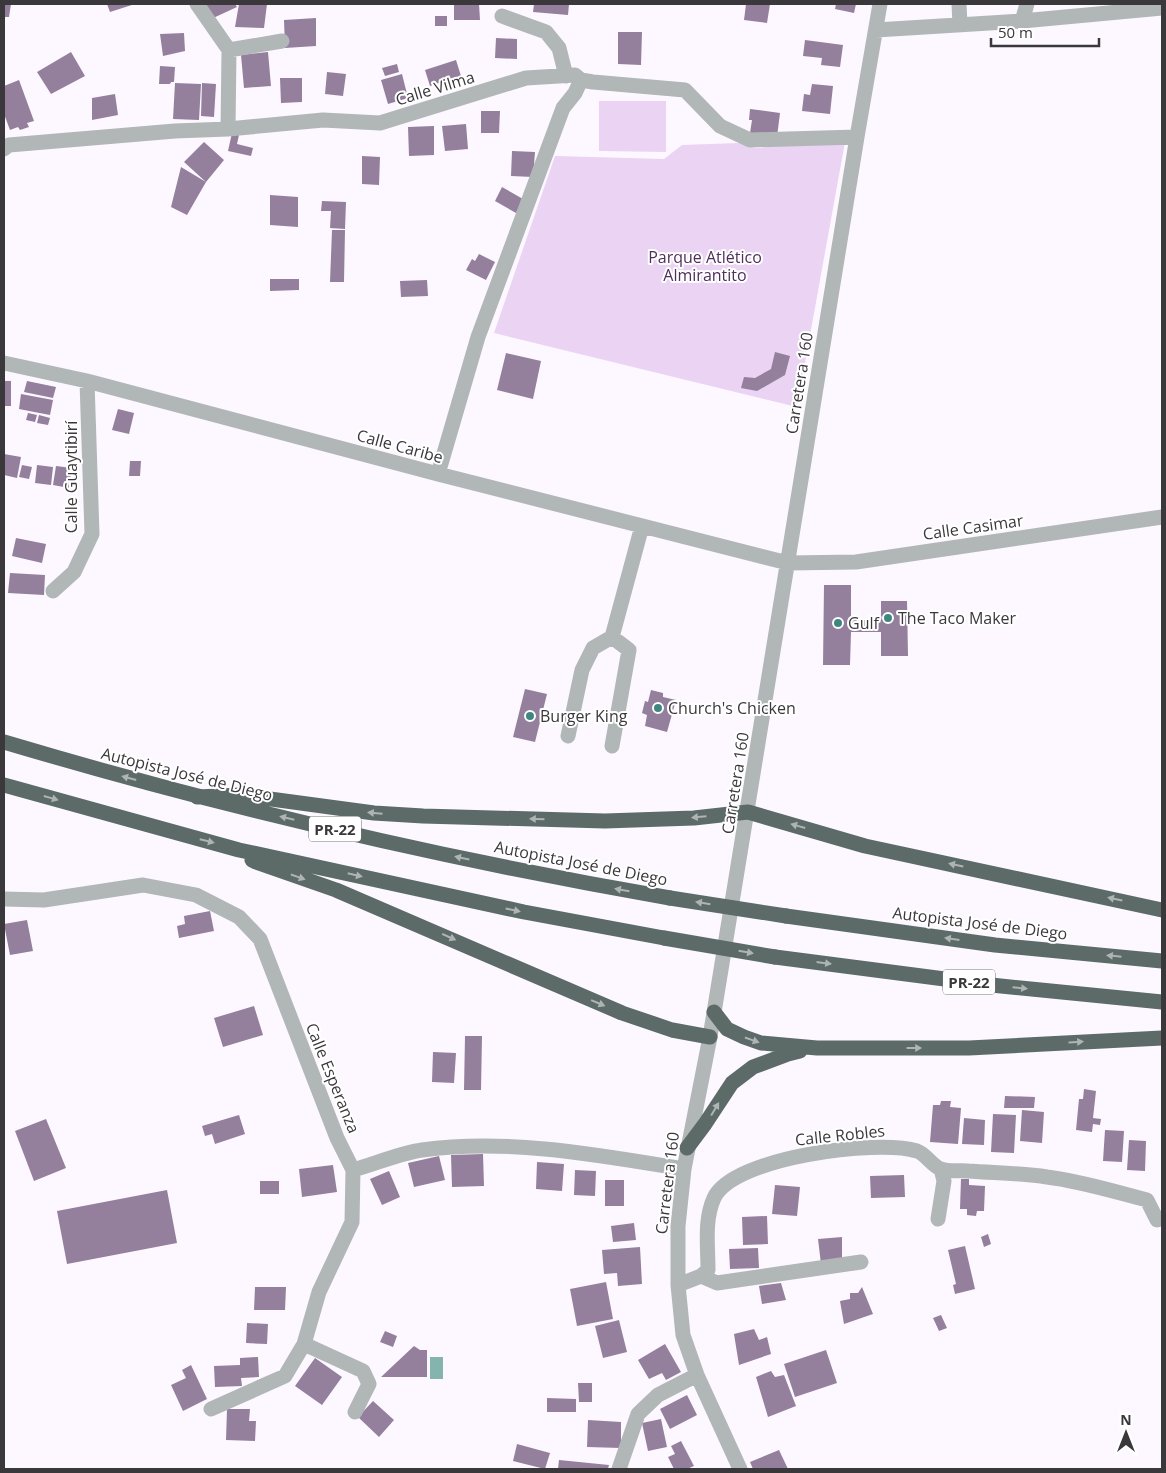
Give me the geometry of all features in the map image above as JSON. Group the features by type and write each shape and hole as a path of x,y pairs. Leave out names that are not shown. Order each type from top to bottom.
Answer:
{"highway":[{"name":"Autopista José de Diego","path":"4,742 197,797 398,844 578,882 786,916 995,944 1162,961"},
{"name":"PR-22","path":"4,785 239,850 524,912 775,957 991,985 1162,1002"},
{"path":"197,797 242,795 374,813 423,816 605,821 694,818 748,812 866,846 1162,910"},
{"path":"239,850 256,862 336,890 622,1013 672,1030 710,1037"},
{"path":"714,1012 727,1029 761,1043 817,1048 969,1048 1162,1038"},
{"path":"687,1148 706,1124 732,1083 744,1073 753,1067 781,1056 817,1048"}],"street":[{"path":"197,4 229,50 228,129"},
{"name":"Carretera 160","path":"740,1469 697,1375 683,1334 678,1284 678,1226 687,1148 710,1037 748,812 880,4"},
{"path":"959,4 960,25"},
{"path":"1022,21 1027,4"},
{"path":"876,30 1022,21 1162,8"},
{"path":"502,16 546,32 559,48 566,76"},
{"path":"229,50 282,41"},
{"name":"Calle Vilma","path":"4,149 9,145 323,120 380,123 526,78 575,75 581,80 685,90 720,126 750,140 857,136"},
{"path":"438,474 478,337 517,229 563,108 575,94 581,80"},
{"name":"Calle Caribe","path":"4,363 87,381 438,474 788,563"},
{"name":"Calle Guaytibirí","path":"53,591 74,572 92,534 87,381"},
{"name":"Calle Casimar","path":"788,563 856,562 1162,517"},
{"path":"568,736 582,670 593,648 612,637 642,526"},
{"path":"612,637 629,650 612,746"},
{"name":"Calle Esperanza","path":"4,899 44,900 143,885 196,895 238,917 260,939 337,1138 353,1170"},
{"path":"211,1409 285,1376 304,1344 319,1292 352,1222 353,1170 420,1150 458,1147 520,1148 575,1153 684,1169"},
{"name":"Calle Robles","path":"701,1276 708,1270 708,1215 714,1197 724,1185 742,1174 794,1157 878,1147 901,1148 919,1152 941,1169"},
{"path":"938,1219 944,1181 941,1169 1048,1177 1107,1190 1147,1200 1157,1220"},
{"path":"678,1284 701,1276 717,1283 861,1262"},
{"path":"304,1344 363,1371 369,1384 355,1412"},
{"path":"619,1469 638,1414 658,1396 697,1375"}],"green space":[{"path":"599,101 666,101 666,152 599,151"},
{"name":"Parque Atlético Almirantito","path":"845,142 797,407 494,333 555,156 664,159 682,145 739,143 755,148"}],"shaded area":[{"path":"430,1357 443,1357 443,1379 430,1379"}],"building":[{"path":"4,4 11,4 9,17 4,17"},
{"path":"107,4 135,4 110,12"},
{"path":"204,4 235,4 237,7 211,19"},
{"path":"239,4 267,4 264,28 235,27"},
{"path":"454,4 479,4 480,20 454,20"},
{"path":"534,4 569,4 568,15 533,12"},
{"path":"746,4 770,4 767,23 744,20"},
{"path":"836,4 856,4 854,13 835,9"},
{"path":"435,16 447,16 447,26 435,26"},
{"path":"316,18 316,46 285,48 284,20"},
{"path":"618,32 642,32 641,65 618,64"},
{"path":"184,33 185,51 163,56 160,34"},
{"path":"496,38 517,39 517,59 495,58"},
{"path":"805,40 843,45 840,67 821,65 822,58 803,56"},
{"path":"71,52 85,76 51,94 37,72"},
{"path":"268,52 271,86 244,88 241,55"},
{"path":"456,60 461,76 449,80 451,85 443,87 442,82 430,86 425,70"},
{"path":"397,64 399,72 385,76 382,68"},
{"path":"160,66 175,67 174,82 159,84"},
{"path":"327,72 346,74 343,96 325,94"},
{"path":"402,74 408,98 388,104 381,80"},
{"path":"280,78 302,78 302,102 281,103"},
{"path":"19,80 34,121 27,123 29,127 20,130 18,127 10,130 4,114 4,86"},
{"path":"175,83 201,84 199,120 173,119"},
{"path":"202,83 216,84 214,117 201,116"},
{"path":"812,84 833,86 830,114 802,111 804,94 810,95"},
{"path":"115,94 118,115 92,120 92,98"},
{"path":"750,109 780,113 777,137 750,133 752,120 749,120"},
{"path":"481,111 500,111 499,133 481,133"},
{"path":"466,124 468,149 445,151 442,126"},
{"path":"434,126 434,155 409,156 408,127"},
{"path":"232,133 239,135 237,144 253,148 251,156 228,151"},
{"path":"204,142 224,160 206,182 184,162"},
{"path":"512,151 535,152 533,177 511,176"},
{"path":"362,156 380,157 379,185 362,184"},
{"path":"181,167 206,182 187,215 171,207"},
{"path":"502,187 523,199 516,213 495,201"},
{"path":"270,195 298,197 298,227 270,225"},
{"path":"322,201 346,202 345,229 330,228 331,211 321,211"},
{"path":"332,230 345,230 344,282 330,282"},
{"path":"479,254 495,262 486,280 466,270 472,259 475,261"},
{"path":"270,279 299,279 299,290 270,291"},
{"path":"427,280 428,296 401,297 400,281"},
{"path":"775,352 790,356 785,375 757,391 741,388 744,377 755,378 771,369"},
{"path":"506,353 541,361 533,399 497,390"},
{"path":"4,381 11,381 11,406 4,406"},
{"path":"27,381 56,387 53,398 24,392"},
{"path":"21,394 53,400 50,415 19,409"},
{"path":"118,409 134,413 129,434 112,430"},
{"path":"28,413 37,415 35,422 26,420"},
{"path":"39,415 50,418 48,425 37,423"},
{"path":"4,454 21,457 17,478 4,475"},
{"path":"130,461 141,461 140,476 129,476"},
{"path":"22,465 32,467 29,479 19,477"},
{"path":"37,465 53,467 51,485 35,483"},
{"path":"56,466 72,468 69,488 53,485"},
{"path":"16,538 46,544 42,563 12,556"},
{"path":"10,573 45,575 44,595 8,593"},
{"path":"824,585 851,585 851,620 881,620 881,601 907,601 908,656 881,656 881,632 851,632 850,665 823,665"},
{"name":"Burger King","path":"525,689 547,694 535,742 513,737"},
{"name":"Church's Chicken","path":"651,690 663,693 663,697 676,700 667,732 645,726 647,715 642,713 645,701 648,702"},
{"path":"210,911 214,931 179,938 177,926 185,924 184,916"},
{"path":"27,920 33,951 10,955 4,924"},
{"path":"254,1006 263,1035 223,1047 214,1018"},
{"path":"465,1036 482,1036 481,1090 464,1090"},
{"path":"433,1052 456,1053 454,1083 432,1082"},
{"path":"1084,1089 1096,1091 1093,1118 1101,1119 1100,1125 1093,1124 1092,1132 1076,1130 1079,1099 1083,1099"},
{"path":"1005,1096 1035,1097 1034,1108 1004,1108"},
{"path":"941,1101 951,1101 950,1107 961,1108 958,1144 930,1142 933,1105 940,1105"},
{"path":"1022,1110 1044,1112 1042,1143 1020,1141"},
{"path":"993,1114 1016,1115 1014,1153 991,1152"},
{"path":"239,1115 245,1134 215,1144 212,1134 205,1136 202,1126"},
{"path":"964,1118 985,1120 984,1145 962,1144"},
{"path":"46,1119 66,1168 34,1181 15,1131"},
{"path":"1105,1130 1124,1131 1122,1162 1103,1161"},
{"path":"1129,1140 1146,1141 1145,1171 1127,1170"},
{"path":"483,1154 484,1186 452,1187 451,1155"},
{"path":"439,1156 445,1180 414,1187 408,1163"},
{"path":"537,1162 564,1164 562,1191 536,1189"},
{"path":"333,1165 337,1192 302,1197 299,1169"},
{"path":"575,1170 596,1171 595,1196 574,1195"},
{"path":"389,1171 400,1197 382,1205 370,1179"},
{"path":"904,1175 905,1197 871,1198 870,1176"},
{"path":"961,1179 969,1179 969,1185 985,1186 984,1211 977,1211 976,1216 967,1215 967,1209 960,1209"},
{"path":"605,1180 624,1180 624,1206 605,1206"},
{"path":"260,1181 279,1181 279,1194 260,1194"},
{"path":"775,1185 800,1187 797,1216 772,1214"},
{"path":"167,1190 177,1243 67,1264 57,1211"},
{"path":"767,1216 768,1244 743,1245 742,1217"},
{"path":"634,1223 636,1240 613,1242 611,1226"},
{"path":"988,1234 991,1244 984,1247 981,1237"},
{"path":"842,1237 842,1262 821,1264 818,1239"},
{"path":"965,1246 975,1289 955,1294 953,1285 956,1284 948,1250"},
{"path":"640,1247 642,1284 618,1286 617,1273 604,1274 602,1250"},
{"path":"758,1248 759,1268 730,1269 729,1249"},
{"path":"606,1282 613,1319 577,1326 570,1289"},
{"path":"781,1283 786,1300 762,1304 759,1286"},
{"path":"255,1287 286,1287 285,1310 254,1310"},
{"path":"862,1287 873,1314 844,1324 840,1301 850,1299 850,1293 858,1293"},
{"path":"941,1315 947,1328 939,1331 933,1318"},
{"path":"619,1320 627,1352 603,1358 595,1326"},
{"path":"247,1323 268,1324 267,1344 246,1343"},
{"path":"754,1329 759,1340 767,1337 771,1354 739,1365 734,1334"},
{"path":"385,1331 397,1336 393,1347 380,1342"},
{"path":"665,1344 681,1372 666,1380 662,1373 649,1379 638,1360"},
{"path":"414,1346 420,1350 427,1350 427,1377 381,1377"},
{"path":"826,1350 837,1383 795,1397 784,1364"},
{"path":"258,1357 259,1377 241,1378 242,1386 215,1387 214,1366 240,1365 240,1358"},
{"path":"315,1358 342,1377 322,1405 295,1386"},
{"path":"191,1365 207,1399 183,1411 171,1385 186,1378 182,1370"},
{"path":"771,1371 775,1377 784,1375 796,1406 768,1417 756,1377"},
{"path":"578,1383 592,1383 592,1402 579,1402"},
{"path":"687,1395 697,1415 670,1429 660,1409"},
{"path":"547,1398 576,1399 576,1412 547,1412"},
{"path":"373,1401 394,1420 379,1437 358,1417"},
{"path":"227,1409 250,1409 249,1421 256,1421 255,1441 226,1440"},
{"path":"661,1419 667,1447 648,1451 642,1423"},
{"path":"588,1420 621,1422 621,1448 587,1447"},
{"path":"681,1441 694,1466 687,1469 674,1469 668,1457 675,1454 671,1446"},
{"path":"517,1444 550,1453 545,1469 513,1461"},
{"path":"779,1450 788,1469 753,1469 750,1462"},
{"path":"559,1460 609,1465 608,1469 558,1469"}],"place":[{"name":"The Taco Maker","path":"888,618"},
{"name":"Gulf","path":"838,623"},
{"name":"Church's Chicken","path":"658,708"},
{"name":"Burger King","path":"530,716"}]}
